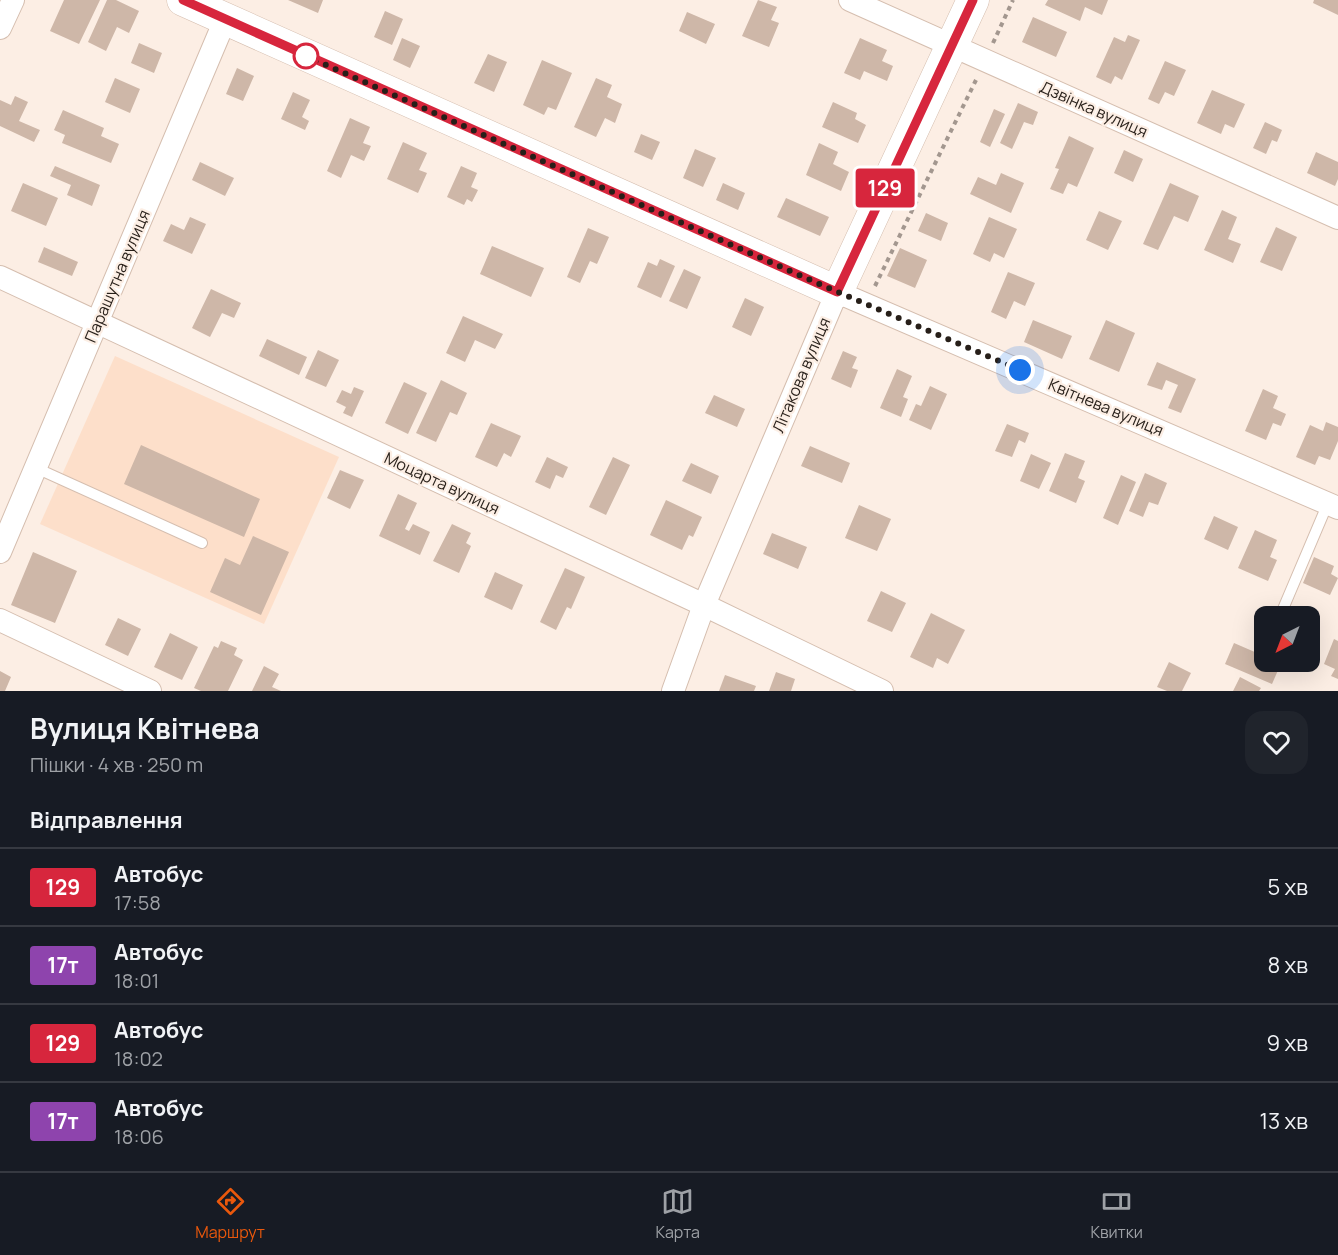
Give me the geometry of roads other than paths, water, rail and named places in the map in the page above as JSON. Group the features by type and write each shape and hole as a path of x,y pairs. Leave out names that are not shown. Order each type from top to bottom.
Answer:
{"main road":[{"name":"Квітнева вулиця","path":"183,0 229,10 837,292"},
{"name":"Літакова вулиця","path":"837,292 973,0"}],"street":[{"path":"0,28 13,0"},
{"name":"Дзвінка вулиця","path":"850,0 1338,218"},
{"name":"Парашутна вулиця","path":"0,552 229,10"},
{"name":"Моцарта вулиця","path":"0,277 704,605 882,691"},
{"name":"Квітнева вулиця","path":"837,292 1333,505"},
{"name":"Літакова вулиця","path":"673,691 704,605 837,292"},
{"path":"0,620 150,691"}],"lane":[{"path":"36,468 202,543"},
{"path":"1285,606 1333,505"}]}
